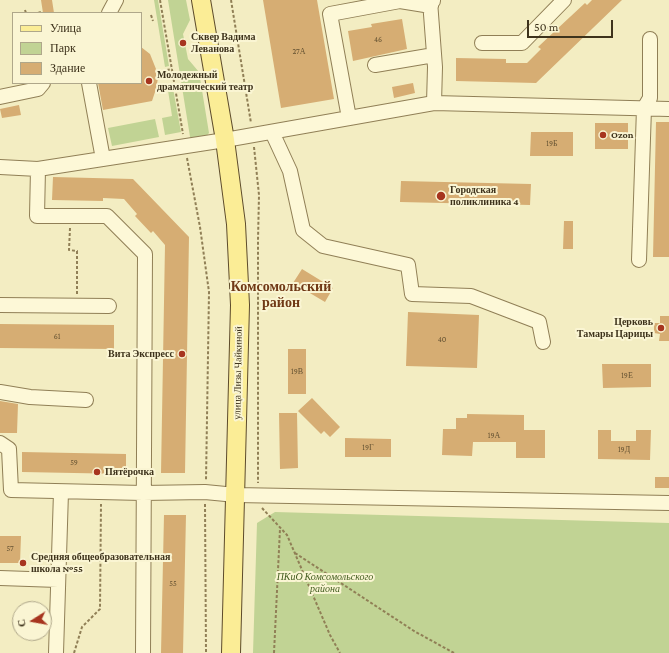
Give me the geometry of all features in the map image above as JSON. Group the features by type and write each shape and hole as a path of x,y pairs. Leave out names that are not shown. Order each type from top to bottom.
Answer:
{"main road":[{"name":"улица Лизы Чайкиной","path":"201,0 225,140 236,224 240,305 232,653"}],"street":[{"path":"110,12 116,0"},
{"path":"482,43 522,43 564,0"},
{"path":"349,118 330,14 400,2 434,3 434,104"},
{"path":"639,260 644,108 650,98 650,39"},
{"path":"375,65 434,55"},
{"path":"0,97 38,89 42,84"},
{"path":"88,84 103,159"},
{"path":"0,167 38,169 225,140 434,104 669,109"},
{"path":"272,132 290,171 303,230 323,246 408,265 412,294 471,296 539,322 543,342"},
{"path":"38,169 37,216 107,216 144,254 143,653"},
{"path":"0,305 109,306"},
{"path":"0,392 30,397 86,400"},
{"path":"0,443 9,449 11,490 143,493 205,492 259,496 669,503"},
{"path":"56,653 61,492"},
{"path":"0,578 58,580"}],"path":[{"path":"160,0 184,146 200,227 209,292 205,492 206,653"},
{"path":"231,0 253,135 259,195 259,505 287,535 324,622 340,653"},
{"path":"151,15 153,21"},
{"path":"157,72 172,69"},
{"path":"70,216 69,250 77,251 77,306"},
{"path":"74,653 82,627 100,609 101,492"},
{"path":"274,653 280,527"},
{"path":"294,552 414,631 454,653"}],"green space":[{"path":"154,0 158,0 169,66 165,67"},
{"path":"168,0 186,0 190,20 183,34 188,59 199,72 209,133 203,140 191,143"},
{"path":"172,83 181,132 165,135 162,118 172,116 167,84"},
{"path":"155,119 159,137 112,146 108,128"},
{"name":"ПКиО Комсомольского района","path":"275,512 669,523 669,653 253,653 257,523"}],"building":[{"path":"41,0 52,0 54,12 43,12"},
{"path":"263,0 317,0 334,99 281,108"},
{"path":"592,0 622,0 536,83 456,81 456,58 506,59 506,63 527,63 541,49 538,47 585,3 587,5"},
{"path":"402,19 407,49 353,61 348,31 372,27 371,24"},
{"name":"Молодежный драматический театр","path":"142,48 150,54 158,78 152,101 103,110 98,84 142,84"},
{"path":"413,83 415,93 394,98 392,87"},
{"path":"19,105 21,115 2,118 0,109"},
{"path":"656,122 669,122 669,257 653,257"},
{"path":"595,123 628,123 628,149 595,149"},
{"path":"531,132 573,132 573,156 530,156"},
{"path":"53,177 133,179 189,237 185,473 161,473 165,245 153,231 151,233 135,216 137,214 124,199 103,198 103,201 52,200"},
{"path":"401,181 531,184 530,205 400,202"},
{"path":"564,221 573,221 573,249 563,249"},
{"path":"302,269 333,288 325,302 293,283"},
{"path":"408,312 479,315 477,368 406,366"},
{"name":"Церковь Тамары Царицы","path":"660,316 669,316 669,341 659,341 660,334 654,333 654,323 660,323"},
{"path":"0,324 114,325 114,349 0,348"},
{"path":"288,349 306,349 306,394 288,394"},
{"path":"602,364 651,364 651,387 603,388"},
{"path":"312,398 340,427 330,437 324,431 321,434 298,411"},
{"path":"0,401 18,404 17,433 0,433"},
{"path":"279,413 297,413 298,468 280,469"},
{"path":"467,414 524,415 524,430 545,430 545,458 516,458 516,442 473,442 472,456 442,455 443,429 456,429 456,418 467,418"},
{"path":"598,430 611,430 611,441 636,441 636,430 651,430 650,460 598,459"},
{"path":"345,438 391,439 391,457 345,457"},
{"path":"22,452 126,454 126,474 22,472"},
{"path":"655,477 669,477 669,488 655,488"},
{"path":"164,515 186,515 183,653 161,653"},
{"path":"0,536 21,536 20,563 0,563"}],"place":[{"name":"Сквер Вадима Леванова","path":"183,43"},
{"name":"Молодежный драматический театр","path":"149,81"},
{"name":"Ozon","path":"603,135"},
{"name":"Городская поликлиника 4","path":"441,196"},
{"name":"Церковь Тамары Царицы","path":"661,328"},
{"name":"Вита Экспресс","path":"182,354"},
{"name":"Пятёрочка","path":"97,472"},
{"name":"Средняя общеобразовательная школа №55","path":"23,563"}],"district":[{"name":"Комсомольский район","path":"281,296"}]}
